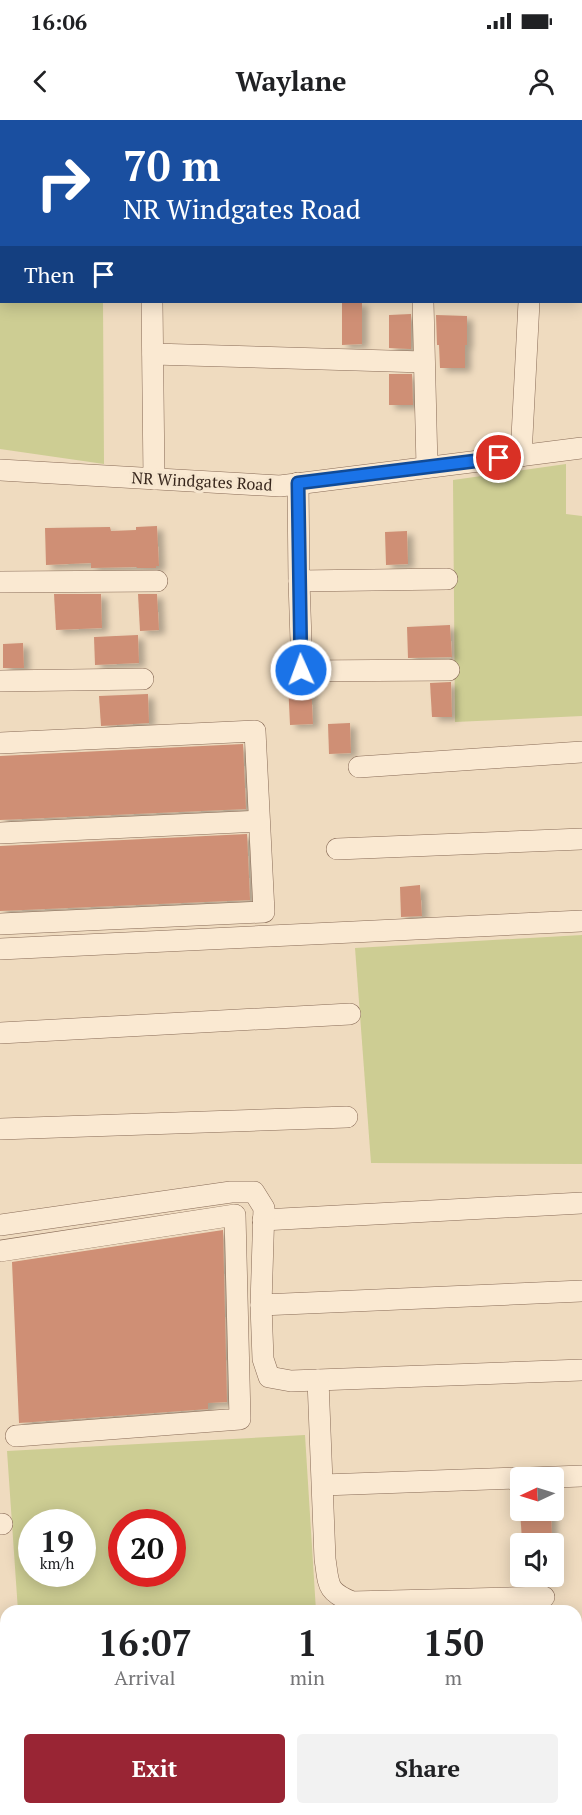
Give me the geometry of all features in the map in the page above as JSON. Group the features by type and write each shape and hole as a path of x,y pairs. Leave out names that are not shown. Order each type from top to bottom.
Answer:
{"street":[{"path":"152,303 154,478"},
{"path":"423,303 427,467"},
{"path":"521,456 529,303"},
{"path":"153,354 424,363"},
{"name":"NR Windgates Road","path":"0,470 280,486 582,448"},
{"path":"298,483 302,671 449,670"},
{"path":"299,582 447,579"},
{"path":"0,582 157,581"},
{"path":"0,681 142,679"},
{"path":"0,743 255,731 264,912 0,924"},
{"path":"359,767 582,752"},
{"path":"0,833 260,821"},
{"path":"337,849 582,839"},
{"path":"0,950 582,921"},
{"path":"0,1033 350,1014"},
{"path":"0,1129 347,1117"},
{"path":"0,1226 231,1192 254,1192 264,1208 261,1305 263,1359 269,1377 291,1381 582,1370"},
{"path":"263,1220 582,1203"},
{"path":"0,1251 236,1215 240,1419 16,1436"},
{"path":"261,1305 582,1291"},
{"path":"318,1380 325,1559 329,1586 337,1596 352,1602 544,1596"},
{"path":"564,1477 582,1476"},
{"path":"323,1485 510,1478"}],"green space":[{"path":"0,303 103,303 104,464 0,449"},
{"path":"566,464 566,514 582,516 582,716 455,722 453,480"},
{"path":"582,935 582,1164 371,1163 355,948"},
{"path":"305,1435 316,1605 18,1605 7,1451"}],"building":[{"path":"342,303 362,303 362,344 342,345"},
{"path":"411,314 411,349 389,348 389,315"},
{"path":"436,315 467,316 465,368 440,368"},
{"path":"389,374 412,374 413,405 389,405"},
{"path":"157,526 159,566 156,568 91,568 91,563 46,565 45,528 110,527 111,531"},
{"path":"407,531 408,564 386,565 385,532"},
{"path":"54,594 101,594 102,628 56,630"},
{"path":"138,594 157,594 159,630 140,631"},
{"path":"450,625 452,657 408,658 407,627"},
{"path":"138,635 139,663 95,665 94,637"},
{"path":"23,643 24,668 3,668 3,644"},
{"path":"288,682 311,684 313,724 290,725"},
{"path":"451,682 452,717 432,717 430,683"},
{"path":"148,694 149,723 101,726 99,696"},
{"path":"350,723 351,753 329,754 328,724"},
{"path":"243,744 246,809 0,820 0,756"},
{"path":"247,834 250,900 0,911 0,846"},
{"path":"420,885 422,916 401,917 400,887"},
{"path":"223,1230 227,1402 208,1403 208,1409 19,1423 12,1262"},
{"path":"521,1521 551,1521 552,1533 521,1533"}],"route":[{"path":"301,670 298,483 499,458"}]}
